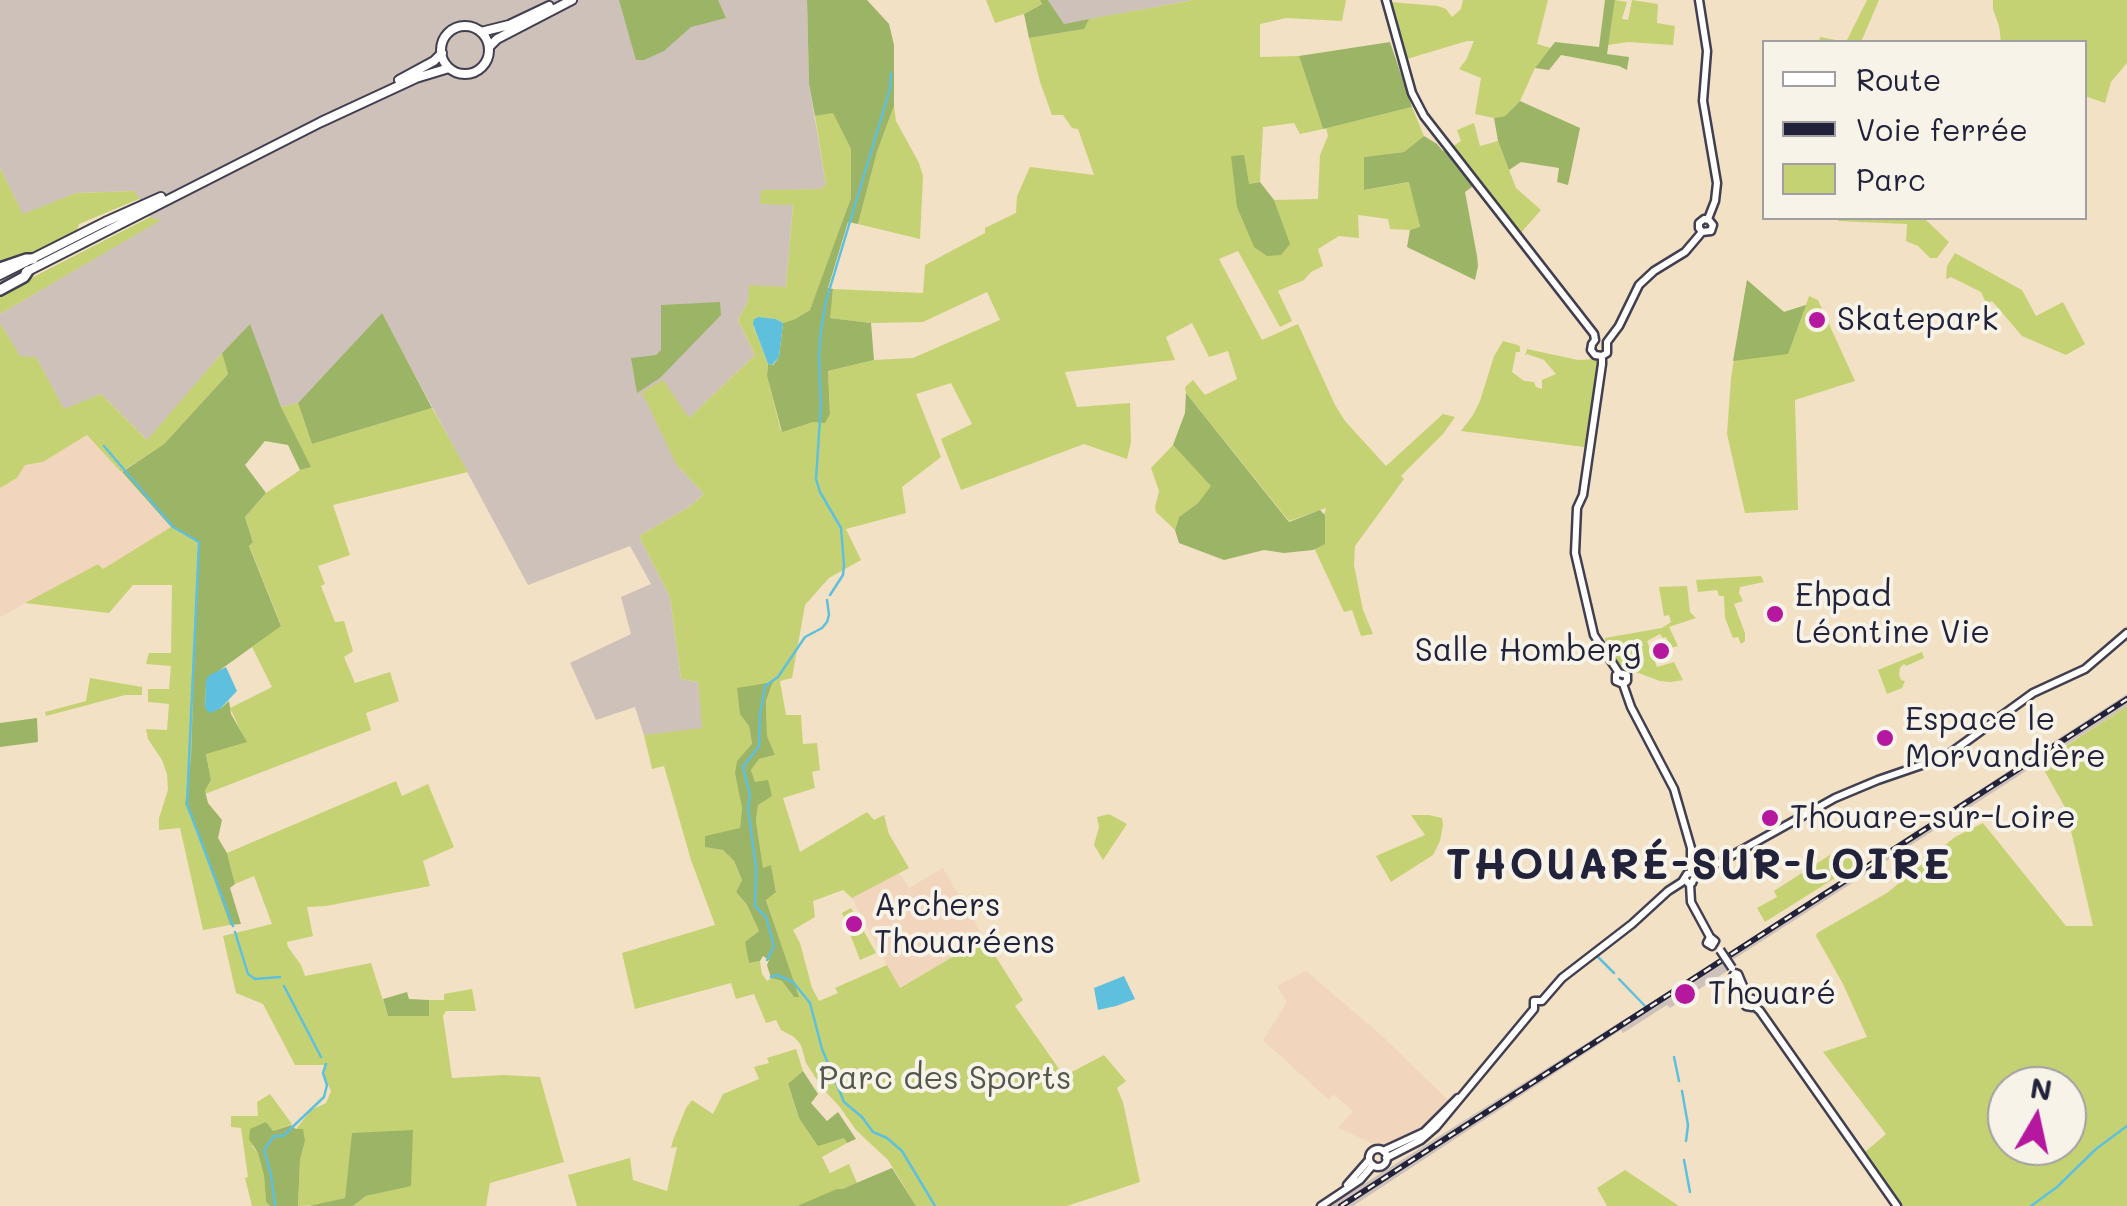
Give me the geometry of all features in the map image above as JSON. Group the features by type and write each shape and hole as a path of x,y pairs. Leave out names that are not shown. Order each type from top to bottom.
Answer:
{"highway":[{"path":"0,272 33,259"},
{"path":"0,287 24,277 28,271"}],"main road":[{"path":"480,32 510,24 562,0"},
{"path":"28,271 211,176 394,88 436,71 450,68 465,74 477,70 497,39 572,0"},
{"path":"450,68 442,54 444,40 454,29 469,27 480,32 489,46"},
{"path":"321,122 420,70 442,54"},
{"path":"33,259 105,222 211,176"}],"street":[{"path":"1386,0 1412,93 1424,116 1595,340"},
{"path":"1699,0 1707,50 1703,101 1718,183 1708,219 1712,229 1702,232 1685,252 1645,278 1602,356 1583,495 1577,508 1576,553 1594,635 1619,673 1627,676 1623,684 1631,707 1674,789 1691,852 1691,902 1738,974 1749,1001 1768,1022 1897,1206"},
{"path":"1602,356 1595,355 1592,344 1602,338 1608,342"},
{"path":"1371,1162 1381,1166 1385,1154 1430,1132 1532,1011 1534,1001 1542,1000 1562,978 1690,878 1835,798 1945,758 2033,692 2085,669 2127,633"},
{"path":"1320,1206 1371,1162 1374,1150 1385,1154"}],"shaded area":[{"path":"0,0 807,0 809,84 826,185 820,189 761,191 761,204 793,204 786,288 748,301 738,320 755,355 689,418 676,464 704,494 639,536 670,597 681,679 698,682 703,729 644,735 635,707 596,720 570,663 631,634 621,597 651,584 630,546 528,585 382,314 298,403 281,407 249,325 148,441 101,394 64,410 36,357 20,357 0,323 0,314 160,220 150,217 134,191 76,193 23,215 0,168"},
{"path":"1048,0 1194,0 1064,24"},
{"path":"87,435 171,527 102,570 98,564 0,617 0,488 17,478 25,465 43,462"},
{"path":"2127,694 2127,706 1731,961 1727,954"},
{"path":"943,868 984,938 899,988 852,898 899,873 909,888"},
{"path":"1721,958 1729,970 1670,1008 1667,1005 1623,1033 1621,1030 1353,1206 1329,1206"},
{"path":"1306,971 1448,1100 1415,1132 1390,1144 1372,1143 1338,1128 1353,1111 1333,1094 1329,1100 1263,1040 1287,1002 1277,986"}],"green space":[{"path":"619,0 718,0 726,18 691,27 664,51 636,60"},
{"path":"807,0 867,0 889,24 894,45 894,106 858,224 848,222 828,288 833,289 830,318 871,323 874,360 828,371 830,414 825,423 813,422 782,432 767,376 768,364 773,365 779,357 783,323 810,310 851,198 851,149 833,113 815,116 809,84"},
{"path":"986,0 1040,0 1043,3 995,23"},
{"path":"1040,0 1048,0 1064,24 1089,19 1084,29 1029,38 1024,14 1042,4"},
{"name":"Parc des Sports","path":"1194,0 1346,0 1342,21 1286,18 1260,24 1260,57 1299,56 1323,129 1300,134 1294,123 1263,127 1260,182 1249,184 1237,207 1289,244 1274,200 1318,199 1326,128 1412,107 1424,136 1404,152 1364,157 1365,190 1410,182 1420,228 1390,229 1388,219 1358,215 1359,238 1339,236 1318,249 1323,266 1304,280 1278,291 1292,321 1280,327 1238,251 1219,259 1262,340 1298,324 1335,405 1386,466 1443,414 1455,417 1401,476 1404,479 1355,546 1354,565 1363,610 1373,634 1361,636 1352,610 1344,612 1315,550 1326,508 1289,521 1186,393 1185,387 1193,380 1205,395 1237,379 1228,351 1209,357 1192,323 1166,337 1175,360 1065,372 1077,407 1130,403 1131,442 1127,459 1084,444 961,490 941,439 972,424 951,383 916,394 941,457 902,487 906,513 846,529 861,560 829,578 805,605 792,678 780,681 786,715 801,715 803,744 817,743 820,770 812,772 815,788 783,798 800,852 867,812 874,820 884,815 889,834 909,868 852,898 843,890 813,901 815,917 793,930 819,1001 838,993 835,988 887,965 900,988 984,938 1023,1000 1015,1006 1064,1076 1104,1055 1126,1081 1117,1088 1140,1182 1067,1206 916,1206 888,1160 856,1130 823,1089 806,1063 801,1045 781,1030 776,1020 766,1023 754,994 736,999 731,983 635,1009 622,953 715,925 691,860 664,766 652,769 644,735 702,728 698,682 681,679 670,597 639,536 704,494 676,464 642,392 663,380 689,418 755,355 738,320 748,301 749,285 786,287 793,205 760,204 761,190 820,189 826,185 815,116 833,112 851,149 851,198 822,282 810,310 783,323 759,317 753,325 768,364 767,376 781,431 830,414 828,371 874,360 913,358 1000,320 987,292 923,322 871,323 829,318 833,289 923,293 925,265 1016,213 1017,196 1030,167 1094,175 1078,129 1072,128 1063,115 1052,115 1029,38 1083,29 1089,19","holes":["773,683 766,701 767,737 775,755 759,759 751,770 758,805 756,821 763,869 771,866 776,891 766,899 798,997 782,981 767,981 760,961 749,963 746,942 759,931 736,892 742,880 734,861 723,850 705,846 705,836 740,829 737,761 752,745 749,726"]},
{"path":"1463,0 1548,0 1537,44 1551,48 1535,68 1520,101 1505,116 1475,114 1481,78 1459,69 1474,41 1407,59 1390,2 1438,6 1452,17 1461,9"},
{"path":"1605,0 1615,0 1607,54 1629,57 1627,70 1561,55 1549,70 1535,68 1555,42 1599,47"},
{"path":"1615,0 1627,2 1622,19 1628,20 1632,0 1658,4 1657,23 1675,26 1673,45 1608,45"},
{"path":"1867,0 1879,0 1862,40 1847,40"},
{"path":"1993,0 2127,0 2127,63 2111,82 2105,103 2087,97 2087,40 2001,40"},
{"path":"1390,42 1412,107 1323,129 1299,56"},
{"path":"1520,101 1580,128 1568,185 1557,182 1559,168 1521,162 1509,170 1494,118 1505,116"},
{"path":"894,106 896,121 923,176 920,239 858,224"},
{"path":"1474,123 1480,146 1498,141 1516,188 1541,210 1519,235 1453,146 1461,141 1457,130"},
{"path":"1424,136 1443,151 1452,146 1479,182 1465,192 1477,256 1475,280 1407,247 1410,230 1420,227 1409,182 1364,190 1364,157 1404,152"},
{"path":"1244,155 1249,184 1260,182 1274,200 1290,244 1281,255 1267,256 1254,247 1237,207 1231,156"},
{"path":"0,168 23,214 76,193 135,191 139,199 0,264"},
{"path":"150,217 161,220 0,314 0,294"},
{"path":"1926,220 1949,242 1937,258 1930,258 1906,241 1907,224 1838,221"},
{"path":"1955,253 2022,290 2036,316 2063,302 2085,344 2066,355 2022,336 1992,301 1987,305 1981,292 1951,277 1946,279 1947,266"},
{"path":"1747,280 1784,312 1806,305 1809,296 1818,300 1855,381 1795,400 1798,510 1745,513 1727,434 1731,378"},
{"path":"1747,280 1784,312 1806,305 1788,354 1733,361"},
{"path":"720,302 721,315 660,378 637,393 631,358 656,355 661,350 661,305"},
{"path":"382,313 432,408 312,444 298,403"},
{"path":"0,323 20,356 36,357 64,409 101,394 147,440 222,353 228,374 164,444 121,472 87,435 43,462 25,465 17,478 0,488"},
{"path":"250,324 281,407 311,467 300,470 288,445 265,441 245,465 266,493 245,517 253,542 249,546 281,626 220,670 206,685 205,708 220,709 229,701 231,714 247,742 206,754 211,780 205,791 208,803 222,820 218,838 227,853 235,884 230,888 241,924 230,925 185,804 191,757 198,542 171,527 122,472 164,444 228,374 222,353"},
{"path":"1503,341 1520,347 1512,372 1542,389 1542,380 1556,374 1544,360 1525,356 1527,349 1578,360 1596,359 1598,371 1584,447 1461,431 1480,401 1494,356"},
{"path":"1186,393 1289,522 1320,510 1325,515 1325,544 1313,550 1264,550 1224,560 1179,543 1175,530 1179,517 1198,503 1211,486 1173,445 1185,413"},
{"path":"298,403 312,444 432,408 468,472 333,505 350,555 318,566 335,622 344,621 353,651 344,657 355,683 390,672 399,701 366,713 371,730 205,794 211,780 206,753 246,742 230,708 272,687 252,647 281,625 249,545 253,541 245,517 266,493 310,467 281,407"},
{"path":"1173,445 1212,486 1179,517 1175,530 1156,512 1159,491 1151,468"},
{"path":"171,527 198,542 191,757 185,804 230,925 203,930 180,828 159,830 168,790 167,774 146,729 167,730 169,704 148,702 148,689 169,689 171,666 146,664 149,653 171,653 172,585 133,585 109,613 25,603 98,564 103,569"},
{"path":"1761,576 1764,582 1740,587 1743,601 1734,604 1745,633 1741,644 1738,637 1733,638 1725,618 1724,596 1719,596 1717,590 1698,592 1696,580"},
{"path":"1687,586 1690,612 1696,618 1669,627 1678,646 1671,648 1660,634 1647,641 1657,667 1674,662 1683,680 1660,681 1622,667 1606,648 1605,638 1662,628 1671,622 1669,615 1664,616 1659,587"},
{"path":"1922,652 1924,658 1900,668 1899,675 1905,681 1902,688 1887,694 1878,670"},
{"path":"90,678 142,687 142,695 125,695 46,716 45,712 86,701"},
{"path":"773,682 766,701 767,736 775,755 759,759 751,770 755,782 768,780 772,796 758,805 756,821 763,868 771,865 776,892 766,900 799,997 794,997 782,981 771,978 769,960 763,956 760,961 749,963 745,942 759,931 736,892 742,880 734,861 723,850 705,847 705,836 740,828 742,808 735,773 737,761 752,744 749,726 740,714 737,688"},
{"path":"2127,706 2127,1206 1903,1206 1865,1152 1886,1134 1823,1052 1867,1037 1817,933 1887,893 1955,837 1983,823 2066,926 2093,926 2066,809 2040,763"},
{"path":"37,718 38,742 0,747 0,723"},
{"path":"396,781 402,796 428,784 454,847 423,861 430,886 307,907 313,936 287,942 288,947 305,976 371,963 388,1016 429,1015 429,1000 444,1000 444,994 472,989 476,1011 446,1011 443,1016 452,1078 540,1077 564,1162 490,1183 486,1206 353,1206 366,1196 411,1185 353,1133 345,1198 298,1206 305,1141 296,1129 311,1110 326,1103 331,1091 324,1075 326,1065 295,1065 263,1004 236,993 223,936 272,924 254,876 235,884 227,853"},
{"path":"1109,814 1127,824 1103,860 1094,845 1099,827 1097,817"},
{"path":"1411,815 1442,818 1440,841 1433,855 1391,882 1376,856 1425,835"},
{"path":"1835,849 1857,859 1854,866 1765,922 1757,908 1777,897 1774,891"},
{"name":"Archers Thouaréens","path":"851,908 876,953 860,960 842,913"},
{"path":"407,992 409,999 429,1000 429,1016 388,1016 383,999"},
{"path":"796,1049 803,1071 788,1085 799,1118 845,1138 847,1143 822,1157 830,1173 849,1164 857,1183 797,1206 577,1206 568,1175 630,1158 633,1180 667,1191 677,1147 671,1148 673,1140 692,1100 713,1114 723,1094 759,1079 754,1067 769,1063 767,1058"},
{"path":"803,1071 818,1094 811,1103 827,1121 838,1112 856,1139 847,1143 844,1138 818,1146 799,1118 788,1084"},
{"path":"270,1094 292,1124 273,1131 252,1146 258,1153 266,1202 270,1206 252,1206 245,1178 248,1177 241,1128 231,1127 231,1116 258,1116 257,1102"},
{"path":"266,1122 273,1131 291,1125 303,1129 298,1206 270,1206 266,1202 258,1153 249,1139 250,1129"},
{"path":"413,1130 411,1186 366,1196 353,1206 309,1206 345,1198 352,1133"},
{"path":"892,1168 916,1206 797,1206 842,1189"},
{"path":"1625,1170 1679,1206 1607,1206 1597,1188"}],"water":[{"path":"759,317 783,323 779,357 772,365 768,364 753,324"},
{"path":"226,667 237,691 220,709 209,713 205,708 206,679"},
{"path":"1124,976 1135,999 1098,1010 1094,988"}],"waterway":[{"path":"830,595 843,575 844,565 841,528 816,479 821,330 826,301 890,89 891,73"},
{"path":"104,446 173,527 199,542 187,804 233,926"},
{"path":"767,960 774,946 766,917 755,906 750,795 743,767 759,746 765,686 778,677 805,637 827,622 827,600"},
{"path":"235,932 248,974 255,979 280,977"},
{"path":"1597,956 1614,973"},
{"path":"771,977 777,975 793,982 810,1003 822,1049 844,1102 873,1132 902,1151 935,1206"},
{"path":"1619,979 1645,1006"},
{"path":"284,986 321,1057"},
{"path":"1674,1057 1679,1081"},
{"path":"275,1206 264,1150 274,1136 283,1136 324,1097 326,1064"},
{"path":"1682,1091 1688,1125 1686,1141"},
{"path":"2031,1206 2127,1126"},
{"path":"1684,1160 1690,1192"}],"railway":[{"path":"1341,1206 2127,699"}],"place":[{"name":"Skatepark","path":"1817,320"},
{"name":"Ehpad Léontine Vie","path":"1775,614"},
{"name":"Salle Homberg","path":"1661,651"},
{"name":"Espace le Morvandière","path":"1885,738"},
{"name":"Thouare-sur-Loire","path":"1770,818"},
{"name":"Archers Thouaréens","path":"854,924"},
{"name":"Thouaré","path":"1685,994"}],"district":[{"name":"THOUARÉ-SUR-LOIRE","path":"1699,866"}]}
